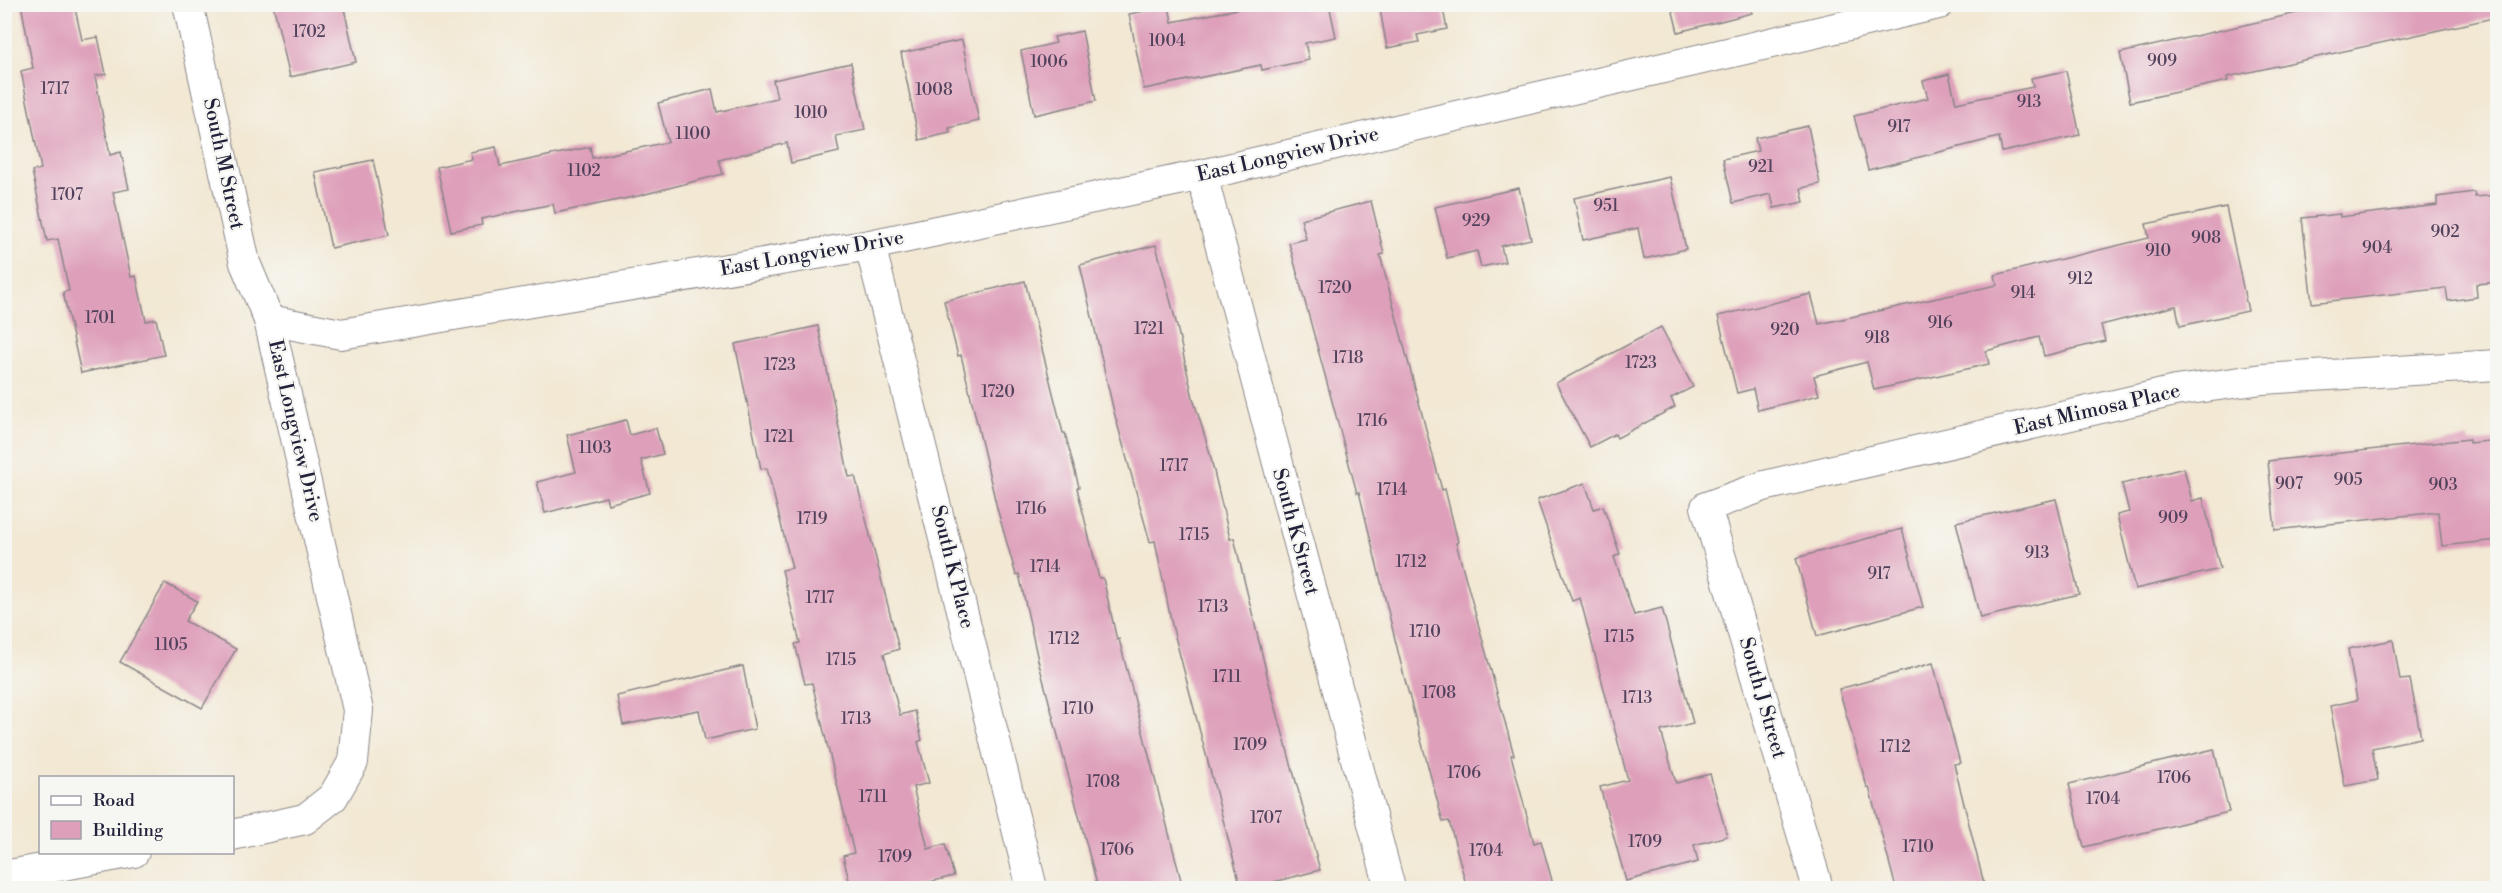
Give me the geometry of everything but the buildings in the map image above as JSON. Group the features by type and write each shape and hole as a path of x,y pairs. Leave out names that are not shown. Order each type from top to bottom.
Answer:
{"street":[{"name":"South M Street","path":"188,4 245,263 269,320"},
{"name":"East Longview Drive","path":"234,835 305,819 333,797 353,762 358,710 269,320 340,334 870,245 1202,176 1939,4"},
{"name":"South K Street","path":"1202,176 1390,888"},
{"name":"South K Place","path":"870,245 1032,888"},
{"name":"East Mimosa Place","path":"1706,507 1764,486 2175,391 2263,379 2498,365"},
{"name":"South J Street","path":"1706,507 1818,888"},
{"path":"4,876 123,854"}]}
